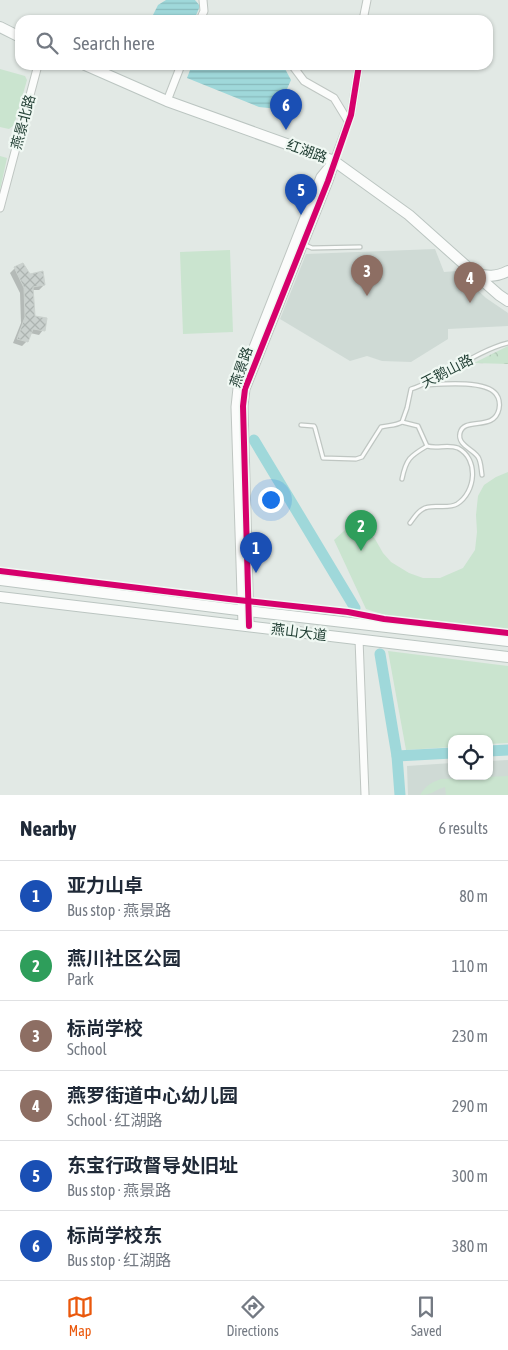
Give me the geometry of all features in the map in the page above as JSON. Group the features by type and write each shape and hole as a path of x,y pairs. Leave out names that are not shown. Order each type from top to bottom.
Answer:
{"main road":[{"path":"2,29 15,34"},
{"name":"红湖路","path":"97,70 167,100 334,161 408,214 508,301"},
{"path":"474,273 494,276 508,271"},
{"name":"红湖路","path":"474,273 508,294"},
{"name":"燕山大道","path":"0,580 508,641"},
{"name":"燕山大道","path":"0,597 508,657"}],"street":[{"path":"202,15 204,11 203,0"},
{"path":"364,15 368,0"},
{"name":"燕景北路","path":"0,208 37,70"},
{"path":"167,100 179,70"},
{"path":"296,70 304,81 334,98 348,121"},
{"path":"334,161 351,115 358,70"},
{"name":"燕景路","path":"246,626 244,394 248,378 328,181 334,161"},
{"name":"燕景路","path":"246,610 236,407 238,388 321,177 334,161"},
{"path":"359,639 365,795"}],"lane":[{"path":"302,244 312,248 360,247"},
{"name":"天鹅山路","path":"402,422 411,389 446,374 484,352 508,343"},
{"path":"422,385 480,386 492,390 498,396 498,412 493,420 485,423 470,424 464,427 460,433 460,439 463,444 479,458 482,475"},
{"path":"301,425 314,426 323,458 362,458 381,428 395,426 402,422 418,426 427,446"},
{"path":"402,479 405,465 410,457 427,446 451,446 459,449 466,455 472,465 473,476 470,488 463,499 455,505 442,508 427,506 422,509 410,524"}],"shaded area":[{"path":"435,249 444,272 457,271 486,298 508,313 508,326 448,329 448,339 411,362 382,361 367,356 350,361 280,319 306,254"},
{"path":"508,760 508,795 408,795 407,766 448,763 448,780 493,780 493,761"}],"green space":[{"path":"0,69 25,76 27,80 14,125 9,129 0,127"},
{"path":"0,156 7,158 0,190"},
{"path":"230,250 233,332 183,334 180,252"},
{"path":"508,346 508,364 474,363"},
{"path":"508,472 508,629 385,615 366,609 334,540 355,521 364,527 375,539 391,562 409,573 423,578 440,578 463,568 475,550 478,496 484,485"},
{"path":"388,651 508,666 508,743 493,744 493,735 448,735 448,747 406,750"},
{"path":"508,776 508,795 446,795 445,787 420,795 429,785 441,779 493,780 493,777"}],"water":[{"path":"166,0 195,0 200,6 196,15 153,15 158,5"},
{"path":"190,70 286,70 291,80 278,109 259,107 187,78"}],"building":[{"path":"23,263 30,274 43,271 45,285 33,287 35,316 47,318 45,331 33,329 28,342 17,339 25,317 24,288 14,267"}],"waterway":[{"path":"254,440 355,608"},
{"path":"380,654 397,756 400,795"},
{"path":"493,751 508,750"},
{"path":"397,756 448,753"}],"cycle path":[{"path":"249,626 243,406 245,389 328,181 351,115 358,70"},
{"path":"0,571 508,633"}],"place":[{"name":"标尚学校东","path":"286,130"},
{"name":"东宝行政督导处旧址","path":"301,215"},
{"name":"标尚学校","path":"367,296"},
{"name":"燕罗街道中心幼儿园","path":"470,303"},
{"name":"燕川社区公园","path":"361,551"},
{"name":"亚力山卓","path":"256,573"}]}
